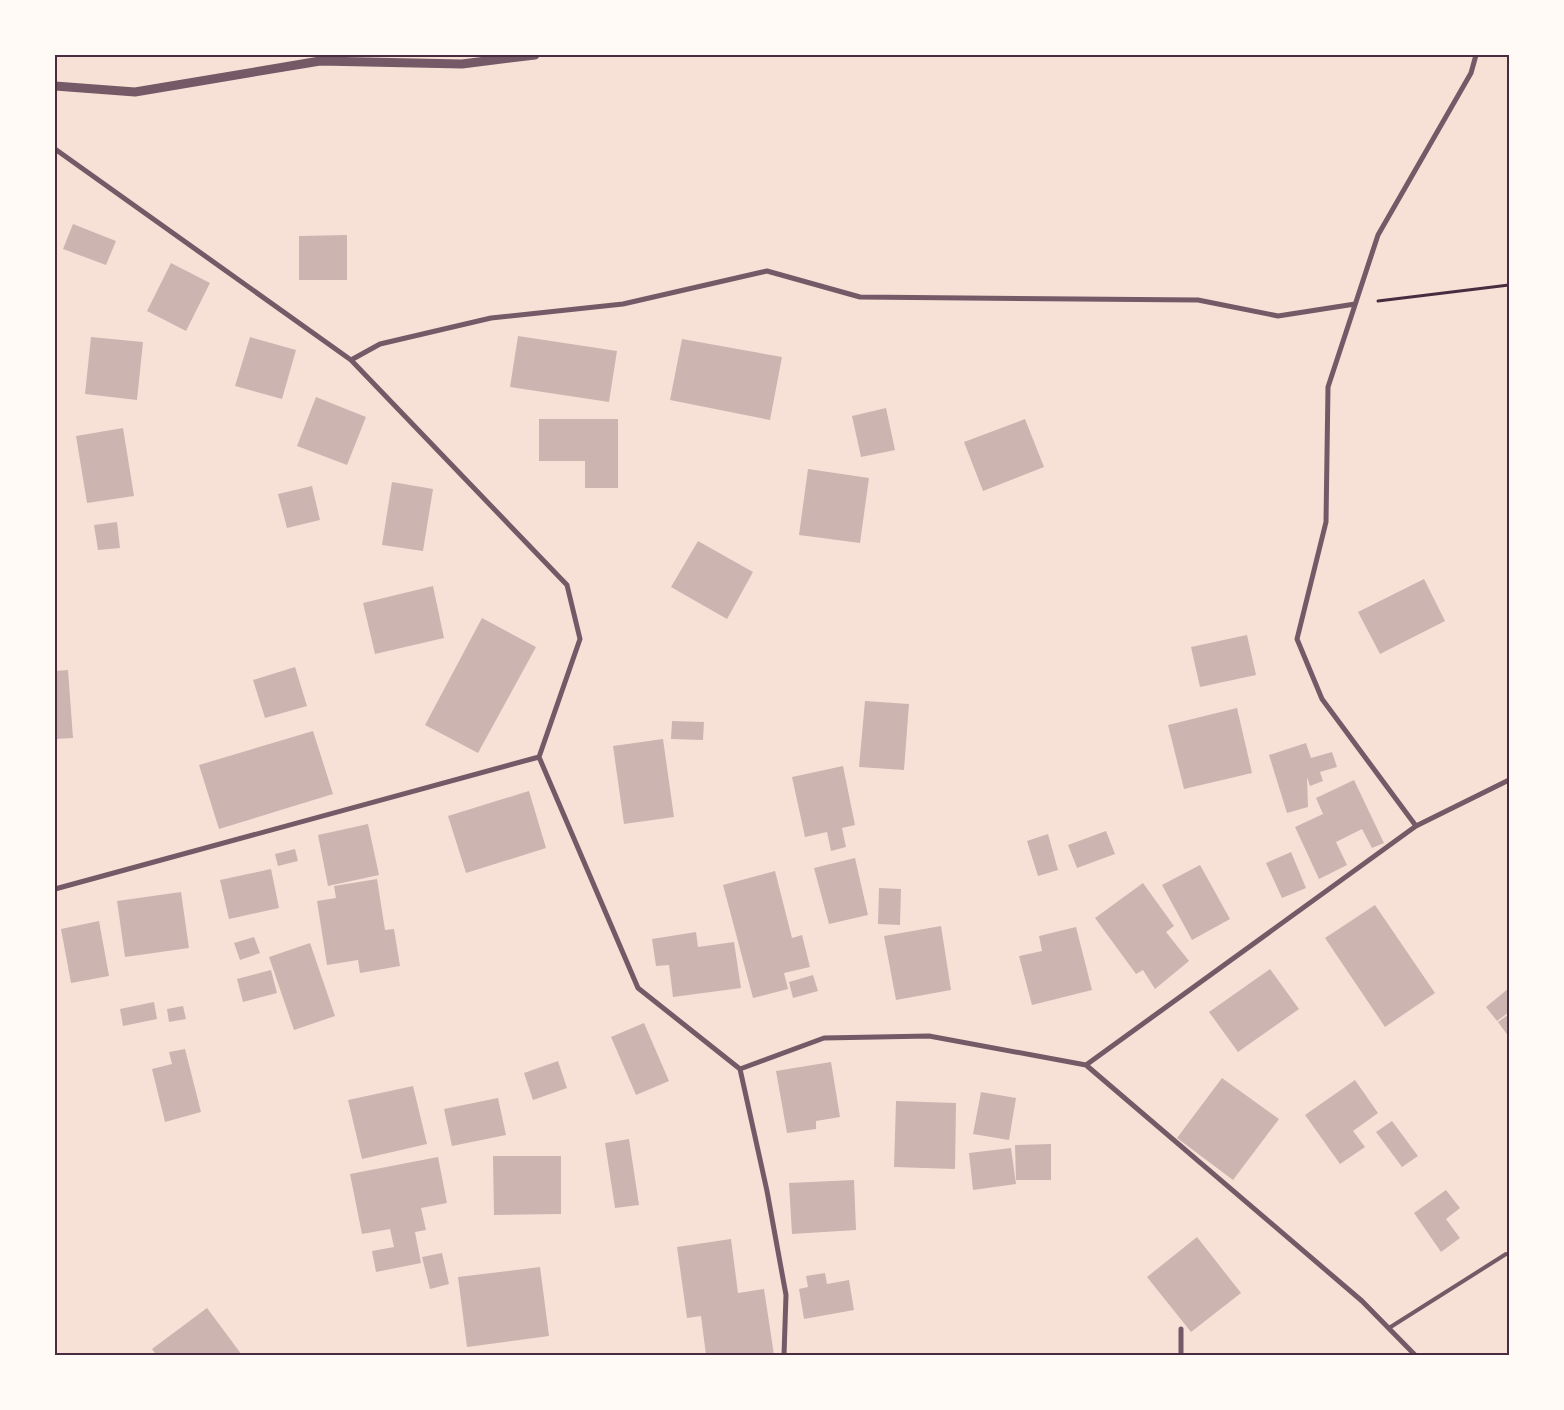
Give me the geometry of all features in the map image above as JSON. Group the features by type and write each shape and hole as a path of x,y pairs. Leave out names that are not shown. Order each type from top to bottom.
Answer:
{"street":[{"path":"55,86 134,92 320,61 462,64 535,55"},
{"path":"1416,826 1322,699 1297,639 1326,522 1328,387 1378,235 1471,73 1476,55"},
{"path":"55,149 351,360 567,585 580,639 539,757 638,988 740,1069 767,1191 786,1295 784,1355"},
{"path":"351,360 380,344 491,318 623,304 767,271 860,297 1198,300 1278,316 1355,304"},
{"path":"55,890 539,757"},
{"path":"1086,1065 1416,826 1509,780"},
{"path":"740,1069 824,1038 929,1036 1086,1065 1362,1301 1415,1355"},
{"path":"1181,1329 1181,1355"}],"lane":[{"path":"1389,1328 1506,1254"}],"path":[{"path":"1355,304 1509,285"}],"building":[{"path":"73,224 116,241 106,265 63,249"},
{"path":"347,235 347,280 299,280 299,236"},
{"path":"171,263 210,283 186,331 147,311"},
{"path":"518,336 617,351 609,402 510,387"},
{"path":"91,337 143,342 137,400 85,394"},
{"path":"250,337 296,350 282,399 235,386"},
{"path":"682,339 782,357 770,420 670,400"},
{"path":"316,397 366,417 347,465 297,446"},
{"path":"886,408 895,450 861,457 852,416"},
{"path":"539,419 618,419 618,488 585,488 585,461 539,461"},
{"path":"1025,419 1044,467 983,491 964,442"},
{"path":"123,428 134,496 87,503 76,436"},
{"path":"808,469 869,478 860,543 799,535"},
{"path":"392,482 433,489 423,551 382,545"},
{"path":"312,486 320,520 287,528 278,494"},
{"path":"117,522 120,548 98,550 94,525"},
{"path":"698,541 753,572 727,619 671,587"},
{"path":"1424,579 1445,621 1380,654 1358,612"},
{"path":"433,586 444,638 375,654 363,603"},
{"path":"482,618 536,647 478,753 425,725"},
{"path":"1247,635 1256,675 1200,687 1191,647"},
{"path":"295,667 307,706 265,718 253,680"},
{"path":"68,670 73,738 55,739 55,671"},
{"path":"865,701 909,704 904,770 859,767"},
{"path":"1237,708 1252,773 1184,789 1168,725"},
{"path":"672,721 704,722 703,740 671,739"},
{"path":"313,731 333,794 219,829 199,765"},
{"path":"663,739 674,817 624,824 613,746"},
{"path":"1306,743 1311,758 1332,752 1337,767 1320,772 1323,781 1310,786 1307,777 1308,807 1287,813 1269,755"},
{"path":"843,766 855,825 842,828 846,847 831,851 827,832 805,837 792,777"},
{"path":"1354,780 1384,843 1372,848 1362,829 1336,842 1347,865 1319,879 1295,827 1323,814 1316,798"},
{"path":"529,791 546,848 466,873 448,816"},
{"path":"368,824 379,875 328,886 318,835"},
{"path":"1106,831 1115,854 1077,868 1068,845"},
{"path":"1048,834 1058,870 1038,876 1027,841"},
{"path":"295,849 298,861 278,866 275,854"},
{"path":"1291,852 1306,888 1282,898 1266,863"},
{"path":"855,858 868,915 829,924 814,868"},
{"path":"1200,865 1230,919 1192,940 1162,885"},
{"path":"271,869 279,908 229,919 220,880"},
{"path":"775,871 792,938 802,935 810,967 784,973 788,989 753,998 723,885"},
{"path":"377,879 385,930 394,929 400,966 360,973 358,960 327,965 317,901 336,898 334,886"},
{"path":"1143,883 1174,926 1166,932 1189,961 1155,989 1143,970 1136,974 1095,918"},
{"path":"879,888 901,889 900,925 878,924"},
{"path":"181,892 189,948 125,957 117,901"},
{"path":"1375,905 1435,993 1385,1027 1325,938"},
{"path":"99,921 109,976 71,983 61,929"},
{"path":"941,926 951,990 896,1000 884,936"},
{"path":"1076,927 1092,990 1032,1005 1019,956 1042,951 1039,936"},
{"path":"696,932 698,947 734,942 741,988 673,997 669,965 656,966 652,939"},
{"path":"254,937 260,953 240,960 234,943"},
{"path":"310,943 335,1016 294,1030 269,957"},
{"path":"1270,969 1299,1009 1238,1052 1209,1012"},
{"path":"271,970 277,993 243,1002 237,979"},
{"path":"813,975 818,991 793,998 789,982"},
{"path":"1509,988 1509,1012 1497,1021 1486,1007"},
{"path":"154,1002 157,1019 123,1026 120,1009"},
{"path":"183,1006 186,1019 169,1022 167,1009"},
{"path":"1509,1014 1509,1037 1498,1022"},
{"path":"644,1023 669,1081 636,1095 611,1037"},
{"path":"185,1049 201,1112 165,1122 152,1069 172,1064 169,1052"},
{"path":"558,1061 567,1088 533,1100 524,1073"},
{"path":"831,1062 840,1117 816,1121 816,1129 787,1133 776,1071"},
{"path":"1222,1078 1279,1119 1233,1180 1177,1138"},
{"path":"1355,1080 1378,1113 1353,1131 1365,1147 1340,1164 1305,1115"},
{"path":"413,1086 427,1144 362,1159 348,1100"},
{"path":"981,1092 1016,1098 1009,1140 973,1134"},
{"path":"498,1098 506,1135 452,1146 444,1109"},
{"path":"896,1101 956,1103 955,1169 894,1167"},
{"path":"1392,1121 1418,1156 1402,1167 1376,1132"},
{"path":"629,1139 639,1205 615,1208 605,1143"},
{"path":"1051,1144 1051,1180 1016,1180 1015,1145"},
{"path":"1011,1148 1016,1184 973,1190 969,1153"},
{"path":"493,1156 561,1156 561,1214 494,1215"},
{"path":"438,1157 447,1203 421,1208 426,1230 415,1232 421,1263 376,1272 372,1251 394,1247 390,1229 362,1234 350,1174"},
{"path":"854,1180 856,1230 792,1234 789,1183"},
{"path":"1446,1190 1460,1208 1446,1219 1460,1238 1441,1252 1414,1213"},
{"path":"1197,1237 1241,1293 1191,1332 1147,1277"},
{"path":"731,1239 738,1293 764,1289 774,1355 706,1355 701,1316 687,1318 677,1247"},
{"path":"442,1253 449,1284 430,1289 422,1257"},
{"path":"540,1267 549,1336 467,1347 458,1277"},
{"path":"825,1273 827,1284 849,1280 854,1310 804,1319 799,1289 808,1287 806,1276"},
{"path":"207,1308 242,1355 156,1355 152,1349"}]}
